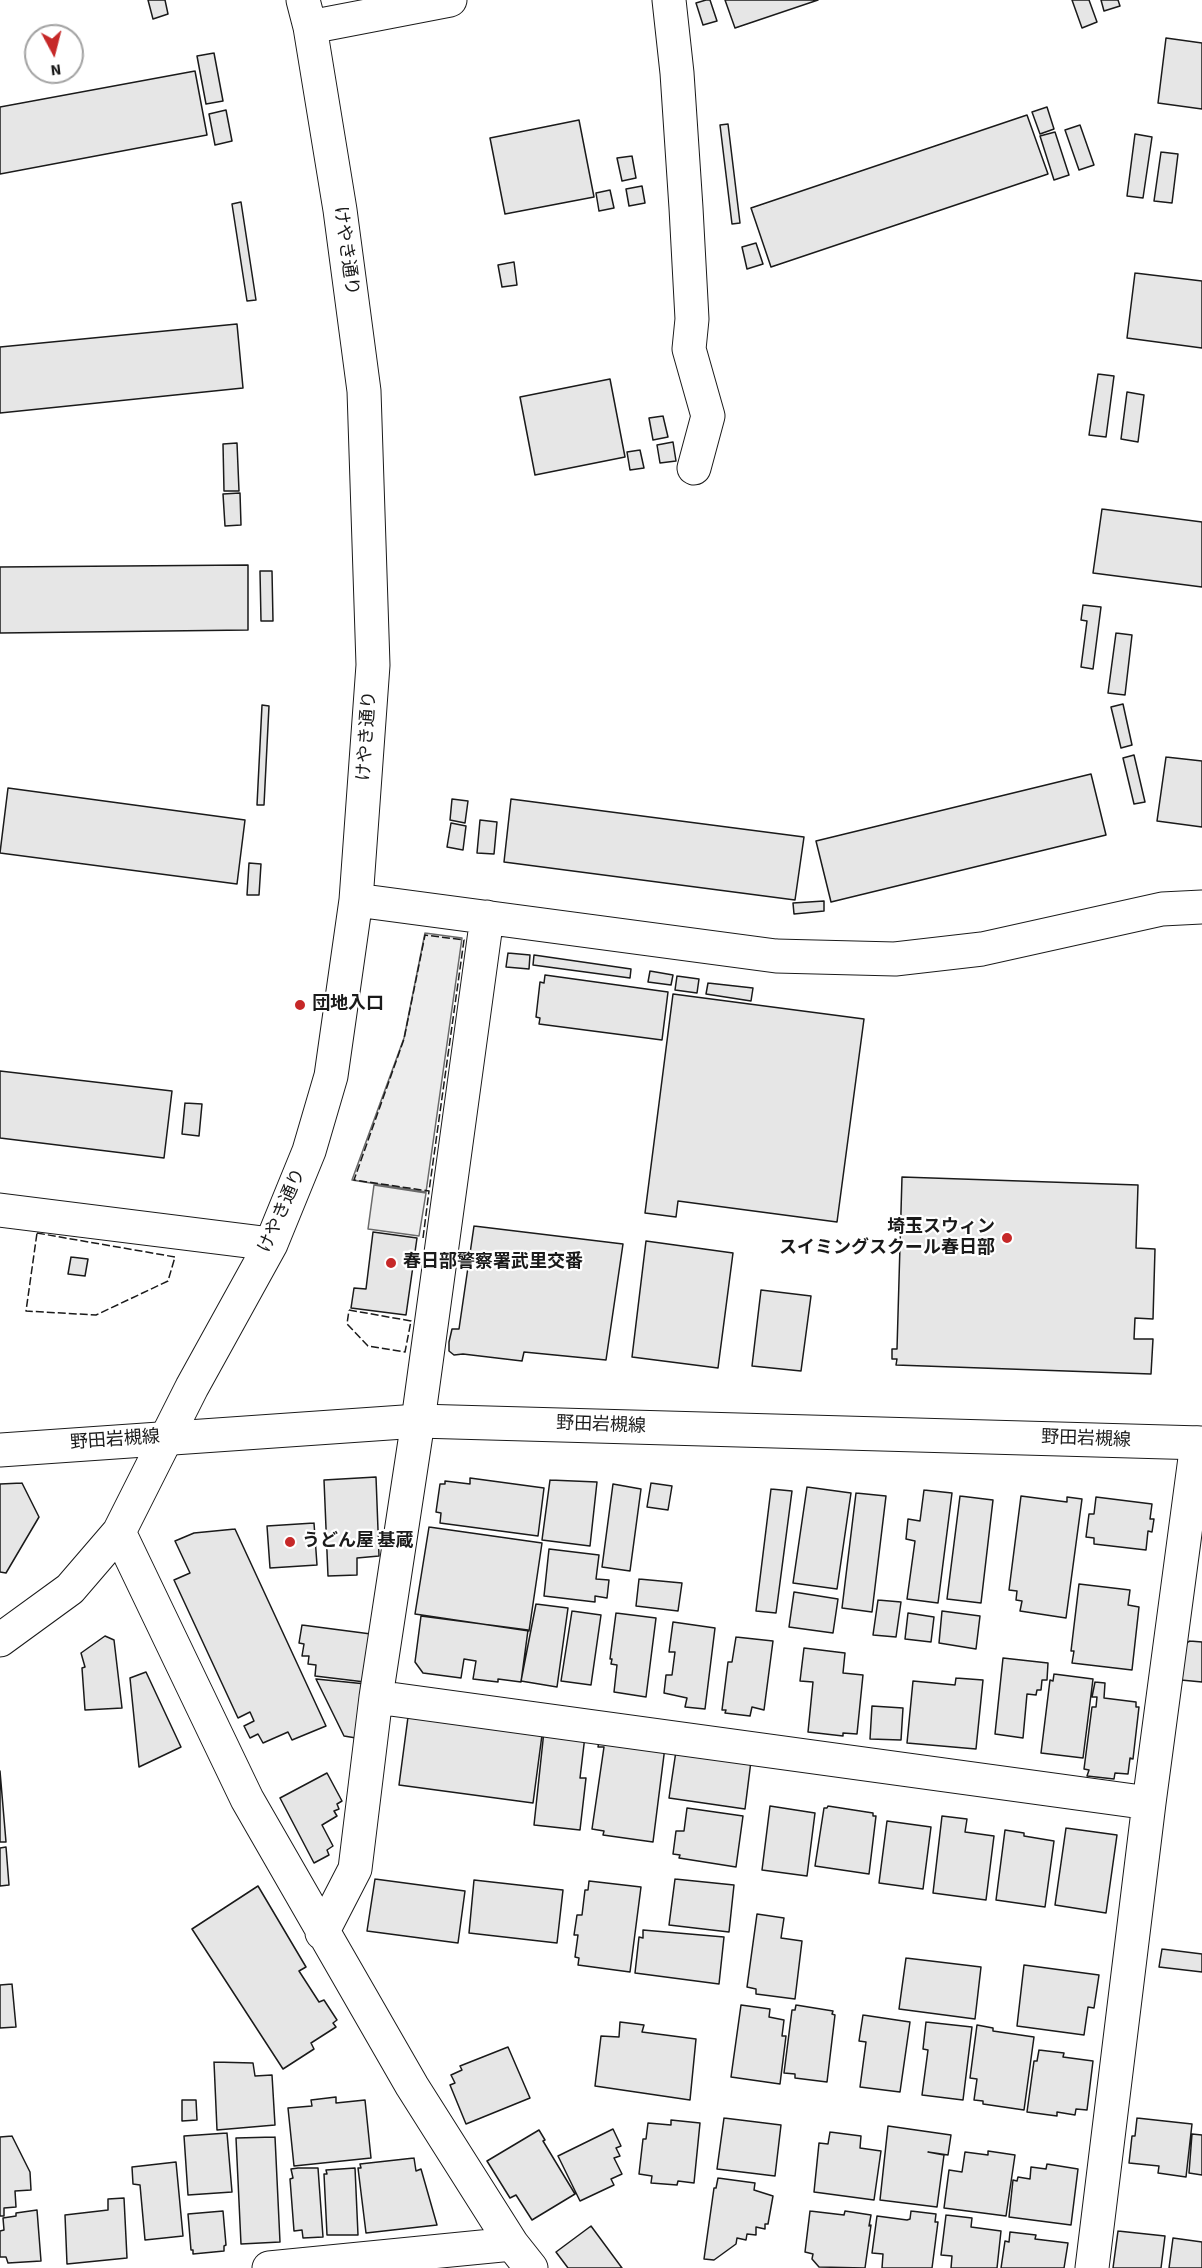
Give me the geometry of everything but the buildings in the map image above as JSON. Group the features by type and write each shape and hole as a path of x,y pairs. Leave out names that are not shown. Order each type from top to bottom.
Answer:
{"street":[{"path":"306,14 450,0"},
{"path":"669,0 692,319 689,349 708,417 694,468"},
{"name":"けやき通り","path":"0,1640 70,1589 119,1532 166,1437 271,1244 309,1151 331,1076 356,900 373,665 364,391 340,210 306,14"},
{"path":"356,900 776,956 895,959 982,949 1162,909 1202,907"},
{"path":"322,1932 355,1869 376,1697 418,1421 487,917"},
{"path":"0,1210 271,1244"},
{"name":"野田岩槻線","path":"0,1450 418,1421 1200,1443"},
{"path":"1092,2268 1149,1803 1200,1443"},
{"path":"119,1532 247,1799 412,2086 521,2256 269,2268"},
{"path":"376,1697 1149,1803"}],"shaded area":[{"path":"425,933 462,938 426,1192 352,1180 404,1038"},
{"path":"374,1185 426,1193 419,1236 368,1229"}],"fence":[{"path":"423,1238 429,1191 354,1180 404,1039 425,935 464,940 429,1191"},
{"path":"37,1233 175,1257 168,1281 96,1315 26,1311 37,1233"},
{"path":"349,1310 411,1321 405,1352 368,1346 347,1324 349,1310"}],"place":[{"name":"団地入口","path":"300,1005"},
{"name":"埼玉スウィン スイミングスクール春日部","path":"1007,1238"},
{"name":"春日部警察署武里交番","path":"391,1263"},
{"name":"うどん屋 基蔵","path":"290,1542"}]}
